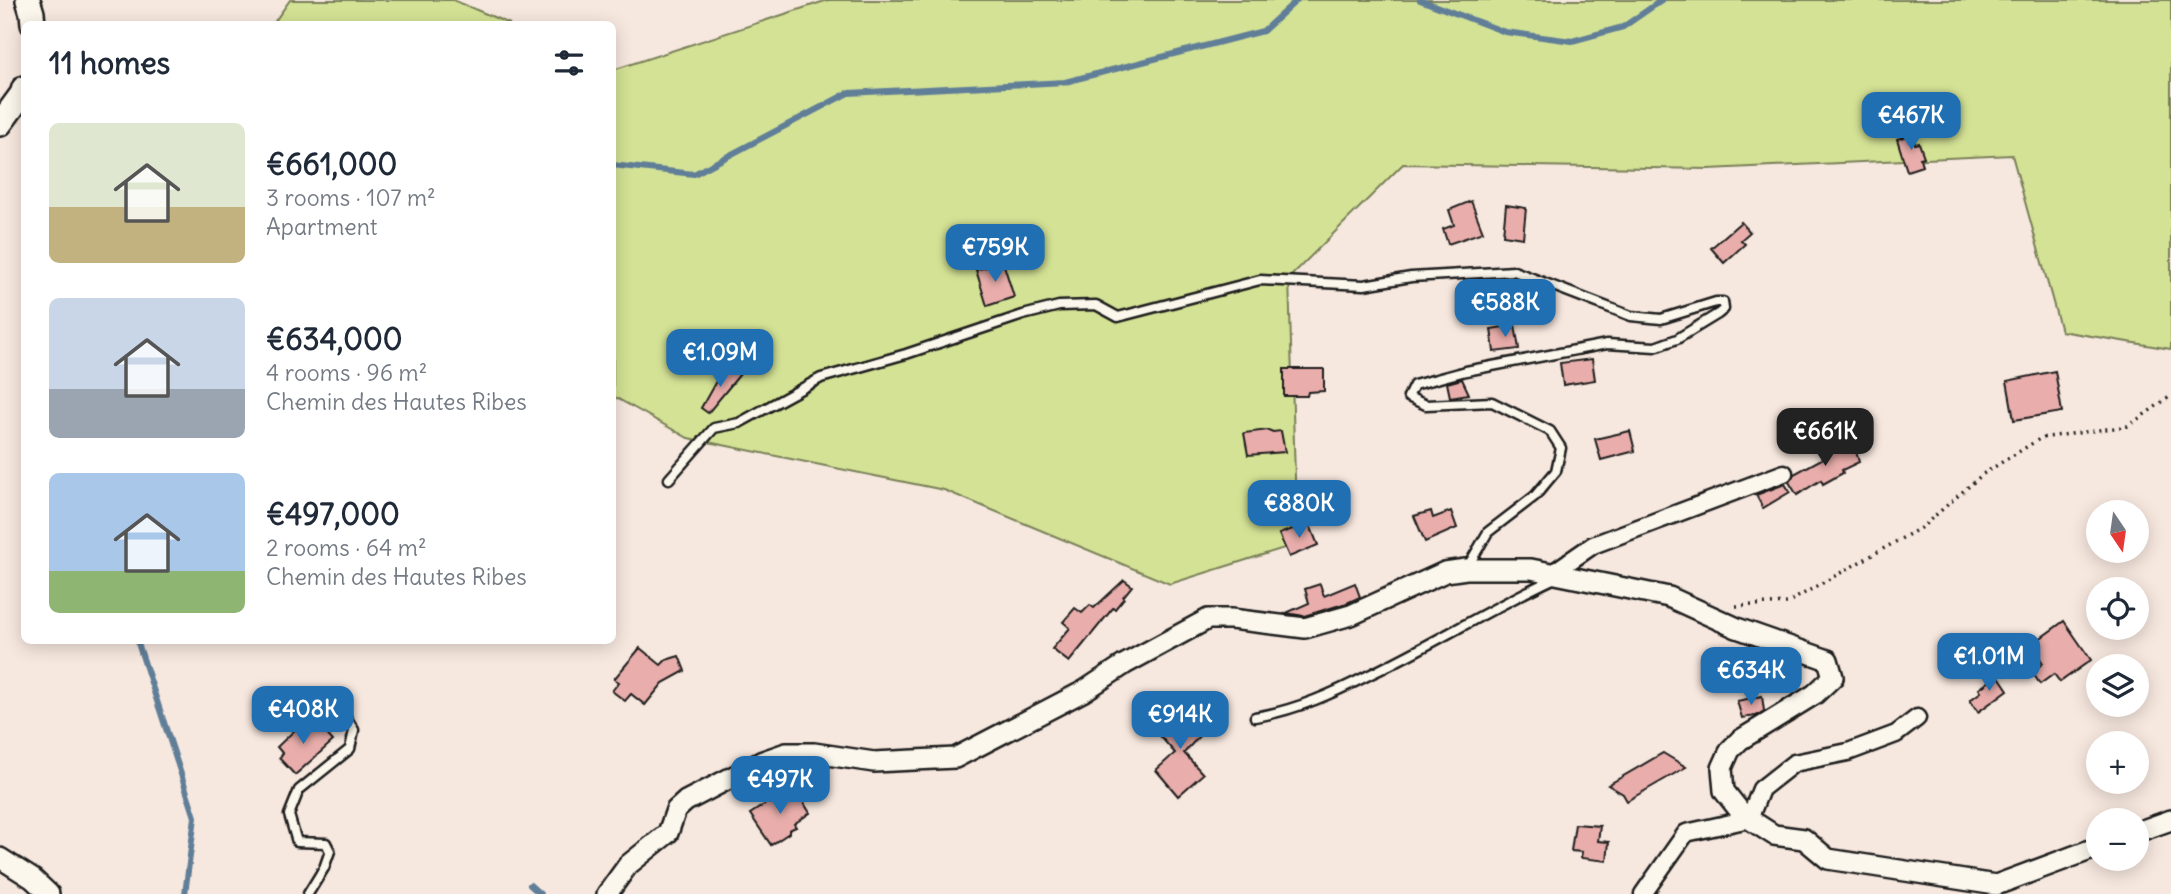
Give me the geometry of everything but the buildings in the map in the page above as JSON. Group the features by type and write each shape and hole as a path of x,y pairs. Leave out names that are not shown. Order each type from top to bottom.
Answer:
{"main road":[{"path":"27,0 33,21"},
{"path":"0,124 21,95"}],"street":[{"path":"1558,573 1593,545 1784,473"},
{"path":"607,894 628,865 668,834 676,810 686,801 763,761 786,753 814,753 874,762 955,758 1084,691 1125,664 1208,619 1231,619 1304,628 1351,615 1445,572 1466,569 1531,569 1669,597 1737,628 1828,660 1833,677 1815,694 1740,740 1730,750 1721,768 1724,791 1743,815 1774,835 1804,839 1828,859 1997,885 2086,852"},
{"path":"1749,818 1761,789 1794,763 1848,751 1896,734 1917,718"},
{"path":"1643,894 1686,833 1749,818"},
{"path":"2149,828 2171,820"},
{"path":"0,858 33,879 49,894"}],"lane":[{"path":"669,479 714,428 739,423 821,378 1059,306 1096,304 1118,317 1260,280 1364,285 1411,276 1514,271 1631,316 1661,319 1723,302 1724,309 1718,314 1677,339 1655,347 1607,344 1466,371 1414,385 1408,397 1426,405 1492,402 1550,430 1561,448 1556,471 1535,496 1488,532 1466,569"},
{"path":"1255,718 1284,712 1326,696 1429,646 1558,573"},
{"path":"308,894 324,868 330,851 326,843 297,842 289,815 299,790 349,749 354,730 340,707 328,698 313,697"}],"path":[{"path":"1728,606 1787,603 1922,527 1983,474 2041,438 2129,426 2171,396"}],"green space":[{"path":"290,0 453,0 503,21 275,21"},
{"path":"828,0 2171,0 2171,349 2061,331 2012,155 1709,169 1403,164 1289,278 1297,544 1170,584 944,490 688,438 616,398 616,69"}],"waterway":[{"path":"616,165 694,174 848,93 1065,82 1263,31 1297,0"},
{"path":"1420,0 1505,32 1572,41 1623,27 1662,0"},
{"path":"138,644 195,817 185,894"},
{"path":"530,885 540,894"}]}
